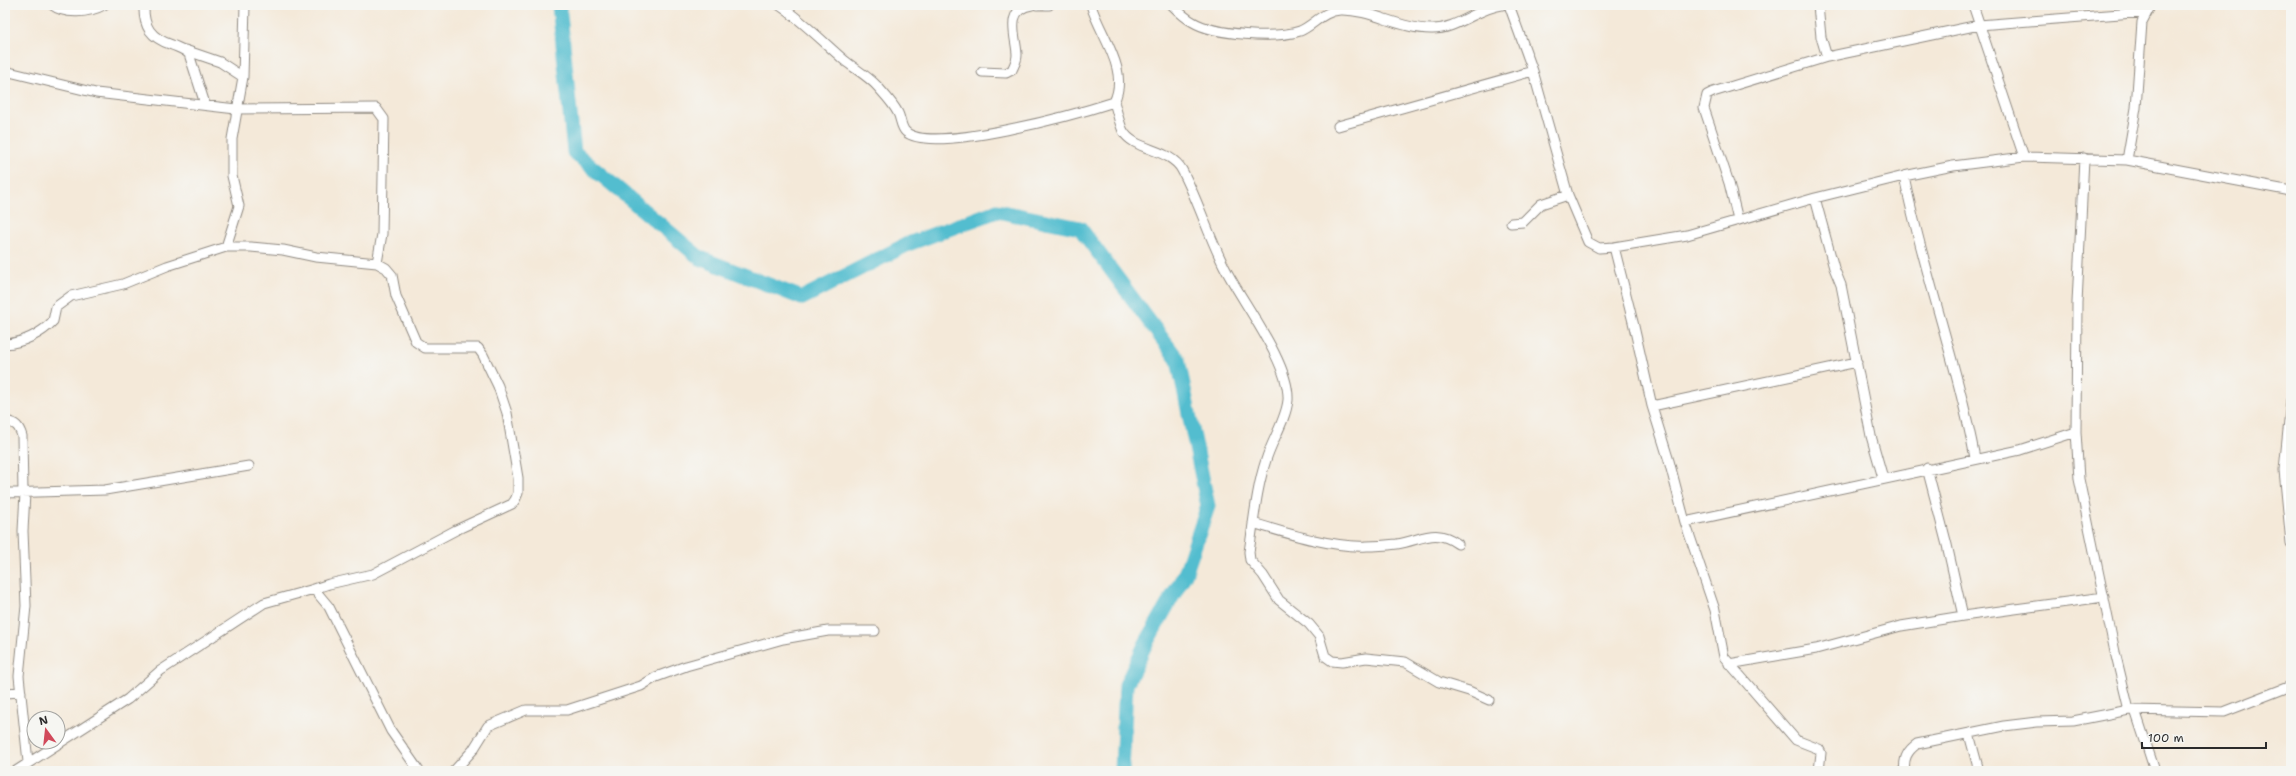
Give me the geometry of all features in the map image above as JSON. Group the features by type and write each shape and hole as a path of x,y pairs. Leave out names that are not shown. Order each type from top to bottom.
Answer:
{"street":[{"path":"52,5 58,10 75,12 98,8 104,5"},
{"path":"144,5 143,17 147,30 160,40 220,62 243,77"},
{"path":"226,247 240,206 232,176 232,139 236,108 243,77 245,5"},
{"path":"779,5 796,16 845,61 873,82 895,108 905,131 911,135 929,139 953,138 1000,132 1083,112 1114,102"},
{"path":"982,72 1006,73 1012,70 1017,57 1013,36 1015,17 1024,8 1032,5"},
{"path":"1037,5 1049,5"},
{"path":"1091,5 1117,69 1118,90 1114,102 1125,133 1139,145 1167,156 1181,169 1225,269 1265,334 1285,381 1288,400 1261,477 1249,552 1250,560 1264,575 1278,600 1305,619 1317,633 1328,659 1337,663 1366,658 1404,662 1443,684 1469,691 1489,700"},
{"path":"1172,5 1192,22 1209,29 1237,34 1283,34 1300,30 1322,16 1338,10 1351,10 1403,26 1442,29 1502,5"},
{"path":"1509,5 1533,71 1568,194 1588,242 1599,248 1614,247 1687,235 1815,198 1904,176 1952,166 2024,157 2127,160 2291,191"},
{"path":"1818,5 1821,37 1827,57"},
{"path":"1973,5 2024,157"},
{"path":"1738,220 1726,176 1705,116 1704,101 1707,95 1718,90 1827,57 1979,25 2148,9 2141,33 2136,108 2127,160"},
{"path":"185,50 192,60 205,104"},
{"path":"5,71 96,92 236,108 372,107 381,112 384,119 382,229 377,263"},
{"path":"1338,126 1533,71"},
{"path":"2084,158 2077,303 2076,432 2079,479 2104,597 2132,710 2155,771"},
{"path":"1904,176 1913,222 1951,352 1975,458"},
{"path":"1511,223 1523,222 1541,204 1568,194"},
{"path":"1815,198 1834,268 1841,285 1872,436 1883,478"},
{"path":"5,344 24,341 40,331 52,321 54,310 58,305 71,296 123,284 167,266 226,247 283,250 316,258 377,263 386,268 392,275 396,296 416,342 425,348 478,348 483,354 498,386 507,413 516,461 518,493 512,504 456,530 373,574 329,584 264,603 160,671 145,687 94,722 28,762 16,771"},
{"path":"1614,247 1652,406 1669,461 1685,522 1715,610 1721,645 1728,664 1796,740 1819,749 1821,753 1819,771"},
{"path":"1652,406 1856,362"},
{"path":"2291,400 2284,470 2291,543"},
{"path":"5,421 14,423 19,427 22,436 24,493 23,531 26,606 19,662 28,762"},
{"path":"1685,522 1927,468 2020,450 2076,432"},
{"path":"5,493 105,490 249,466"},
{"path":"1927,468 1963,616"},
{"path":"1253,523 1293,536 1365,547 1398,544 1436,534 1449,537 1458,544"},
{"path":"314,589 329,606 391,732 419,771"},
{"path":"1728,664 1816,649 1901,626 2104,597"},
{"path":"454,771 473,750 488,726 526,710 567,710 641,686 652,678 686,666 783,639 828,631 875,632"},
{"path":"1905,771 1904,759 1910,749 1917,744 2004,726 2037,722 2073,721 2132,710 2224,712 2291,686"},
{"path":"5,693 21,692"},
{"path":"1970,734 1979,771"}],"waterway":[{"path":"559,5 574,152 700,258 802,298 908,244 997,211 1080,228 1178,360 1208,506 1185,574 1145,645 1126,685 1122,771"}]}
